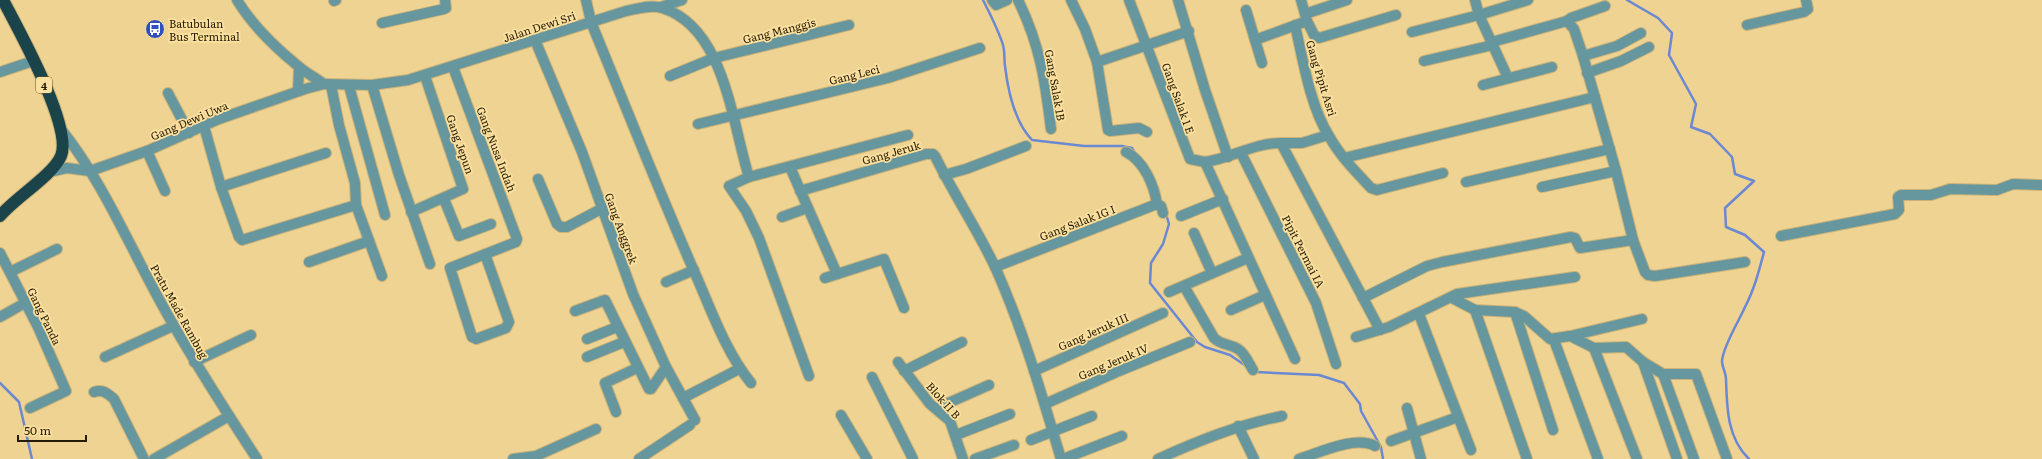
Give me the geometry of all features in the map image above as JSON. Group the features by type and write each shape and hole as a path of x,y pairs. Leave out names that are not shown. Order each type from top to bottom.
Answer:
{"highway":[{"name":"4","path":"0,216 16,199 50,172 61,157 62,151 58,117 3,0"}],"street":[{"path":"237,0 256,25 299,67 327,85 355,182 356,205 382,276"},
{"path":"382,23 444,9 446,8 445,0"},
{"path":"586,0 591,22 694,270 739,368 751,384"},
{"path":"661,7 682,0"},
{"path":"992,0 996,5 1007,0"},
{"name":"Gang Salak 1B","path":"1018,0 1029,24 1040,58 1051,129"},
{"path":"1071,0 1085,29 1097,62 1108,130 1139,128 1147,132"},
{"name":"Gang Salak 1 E","path":"1129,0 1190,159 1205,162"},
{"path":"1178,0 1205,90 1228,157"},
{"path":"1301,0 1306,18 1314,35 1319,38 1396,15"},
{"path":"1255,40 1295,26 1306,18 1347,0"},
{"path":"1475,0 1492,44 1508,78"},
{"path":"1412,32 1480,15 1528,0"},
{"path":"1747,26 1804,12 1808,9 1806,0"},
{"path":"1424,61 1492,44 1558,22 1567,21 1571,18 1605,6"},
{"path":"661,7 674,13 695,28 714,58 732,114 749,177"},
{"name":"Jalan Dewi Sri","path":"327,85 349,86 397,83 425,76 591,22 640,8 661,7"},
{"path":"1246,10 1262,63"},
{"path":"1567,21 1574,29 1583,56 1616,171 1633,240 1645,272 1648,275 1745,262"},
{"name":"Gang Manggis","path":"670,76 714,58 849,25"},
{"name":"Gang Pipit Asri","path":"1295,26 1315,104 1328,135 1344,158 1371,188 1377,190 1443,173"},
{"path":"1097,62 1188,31"},
{"path":"1583,56 1617,46 1640,34"},
{"name":"Gang Anggrek","path":"535,40 582,152 633,294 666,366 683,398 692,423 639,459"},
{"path":"1587,73 1621,61 1649,47"},
{"name":"Gang Leci","path":"698,124 732,114 888,78 980,48"},
{"path":"0,71 33,61"},
{"path":"298,91 299,67"},
{"name":"Gang Nusa Indah","path":"453,67 517,240 485,254"},
{"path":"1483,85 1552,67"},
{"name":"Gang Jepun","path":"411,212 462,191 464,187 425,76"},
{"name":"Gang Dewi Uwa","path":"90,171 147,151 204,126 298,91 327,85"},
{"path":"372,85 411,212 430,264"},
{"path":"349,86 385,215"},
{"path":"168,93 189,133"},
{"path":"1344,158 1595,97"},
{"path":"204,126 221,187 239,238 242,240 356,205"},
{"name":"Pratu Made Rambug","path":"60,128 79,153 114,212 194,362 257,459"},
{"path":"808,376 759,238 746,211 729,189 732,183 749,177 908,135"},
{"path":"1295,359 1264,295 1205,162 1228,157 1264,144 1302,143 1328,135"},
{"path":"1281,143 1380,330"},
{"path":"944,175 966,169 1026,146"},
{"path":"1466,182 1610,149"},
{"path":"147,151 165,191"},
{"path":"1126,152 1136,157 1148,176 1153,187 1157,204 1160,206 1163,213"},
{"path":"221,187 326,153"},
{"name":"Gang Jeruk","path":"800,191 930,153 935,156 995,267 1011,303 1062,459"},
{"name":"Pipit Permai IA","path":"1241,153 1316,303 1336,364"},
{"path":"790,167 837,274"},
{"path":"50,172 67,168 90,171"},
{"path":"1542,187 1616,171"},
{"path":"538,179 557,224 561,227 567,227 603,208"},
{"path":"1781,236 1895,214 1899,210 1898,198 1901,195 1931,195 1950,189 1997,190 2014,184 2042,185"},
{"path":"444,199 459,236 491,224"},
{"path":"1181,216 1222,199"},
{"name":"Gang Salak 1G I","path":"995,267 1157,204"},
{"path":"782,217 807,208"},
{"path":"1194,233 1212,273"},
{"path":"1364,298 1427,266 1442,262 1571,237 1575,238 1580,248 1633,240"},
{"path":"309,262 368,241"},
{"path":"10,272 57,249"},
{"name":"Gang Panda","path":"0,253 46,342 66,391 30,408"},
{"path":"485,254 509,322 506,328 476,340 472,337 450,268 485,254"},
{"path":"1169,292 1248,258"},
{"path":"825,278 884,259 904,308"},
{"path":"666,282 694,270"},
{"path":"1356,337 1380,330 1419,314 1462,293 1575,277"},
{"path":"1184,286 1214,338 1220,343 1229,344 1239,349 1253,370"},
{"path":"1231,310 1264,295"},
{"path":"1452,298 1475,310 1515,312 1524,316 1547,337 1554,340 1642,319"},
{"path":"575,311 605,300 647,388 650,389 666,366"},
{"path":"0,317 25,303"},
{"path":"1475,310 1527,459"},
{"path":"1515,312 1553,430"},
{"name":"Gang Jeruk III","path":"1034,371 1163,313"},
{"path":"1419,314 1471,450"},
{"path":"105,357 174,326"},
{"path":"587,339 617,327"},
{"path":"194,362 251,335"},
{"path":"1570,336 1594,348 1626,347 1643,362 1662,374 1696,374 1727,459"},
{"path":"1554,340 1598,459"},
{"path":"587,358 624,342"},
{"path":"904,371 962,342"},
{"name":"Gang Jeruk IV","path":"1045,404 1119,371 1190,342"},
{"path":"1594,348 1637,459"},
{"name":"Blok II B","path":"898,362 926,400 937,408 950,421 963,459"},
{"path":"1643,362 1677,459"},
{"path":"616,412 605,383 637,368"},
{"path":"683,398 739,368"},
{"path":"1662,374 1694,459"},
{"path":"872,377 913,459"},
{"path":"937,408 989,384"},
{"path":"94,392 99,390 106,392 114,399 144,459"},
{"path":"1407,408 1421,459"},
{"path":"956,435 1010,414"},
{"path":"841,415 867,459"},
{"path":"154,459 229,416"},
{"path":"1031,440 1092,416"},
{"path":"1158,459 1193,443 1238,426 1282,416"},
{"path":"1391,441 1458,418"},
{"path":"1238,426 1254,459"},
{"path":"513,459 537,457 596,429"},
{"path":"1062,459 1122,436"},
{"path":"1299,459 1352,442 1367,443 1375,446"},
{"path":"975,459 1014,445"}],"waterway":[{"path":"983,0 1003,45 1006,76 1016,115 1032,140 1084,146 1122,146 1132,148 1135,153"},
{"path":"1627,0 1658,18 1672,33 1669,55 1696,104 1691,127 1710,134 1732,157 1735,174 1754,181 1725,208 1726,227 1745,235 1764,252 1751,294 1728,341 1722,361 1726,377 1728,412 1732,432 1736,442 1749,459"},
{"path":"1166,214 1169,224 1163,244 1151,263 1150,283 1197,342 1205,347 1230,355 1246,366"},
{"path":"1255,372 1319,375 1344,383 1360,404 1361,411 1381,447 1383,459"},
{"path":"0,383 19,402 32,459"}],"place":[{"name":"Batubulan Bus Terminal","path":"155,29"}]}
